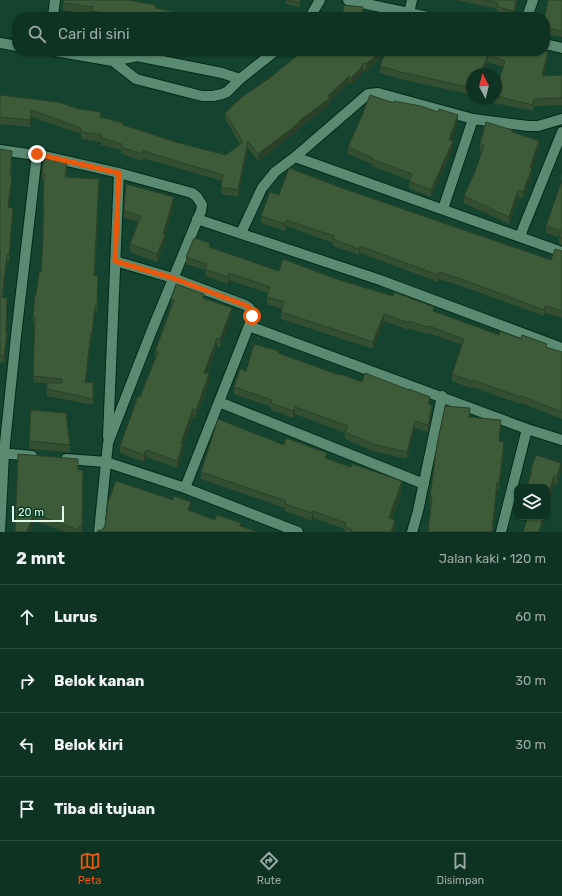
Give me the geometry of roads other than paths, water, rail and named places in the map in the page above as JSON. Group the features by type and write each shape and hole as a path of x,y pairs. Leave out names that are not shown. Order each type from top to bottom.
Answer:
{"street":[{"path":"54,12 55,0"},
{"path":"313,12 320,0"},
{"path":"348,0 404,12"},
{"path":"409,12 412,0"},
{"path":"529,12 533,0"},
{"path":"0,43 12,45"},
{"path":"550,45 562,48"},
{"path":"84,56 113,61 137,56 222,73 240,79"},
{"path":"113,61 136,79 202,96 222,94 269,56"},
{"path":"241,233 262,188 276,172 365,96 374,93 473,119 528,126 538,126 562,119"},
{"path":"443,209 473,119"},
{"path":"520,236 562,132"},
{"path":"0,150 37,154 119,173 192,193 197,197 202,205 108,443"},
{"path":"0,532 2,453 37,154"},
{"path":"295,157 562,252"},
{"path":"98,532 108,443 119,173"},
{"path":"197,219 380,280 562,348"},
{"path":"115,261 173,278 249,307 252,316 185,488"},
{"path":"249,326 442,396 527,429 562,440"},
{"path":"412,532 424,484 442,396"},
{"path":"219,402 424,484"},
{"path":"501,532 527,429"},
{"path":"2,453 44,457"},
{"path":"59,458 106,462 185,488 298,532"}]}
